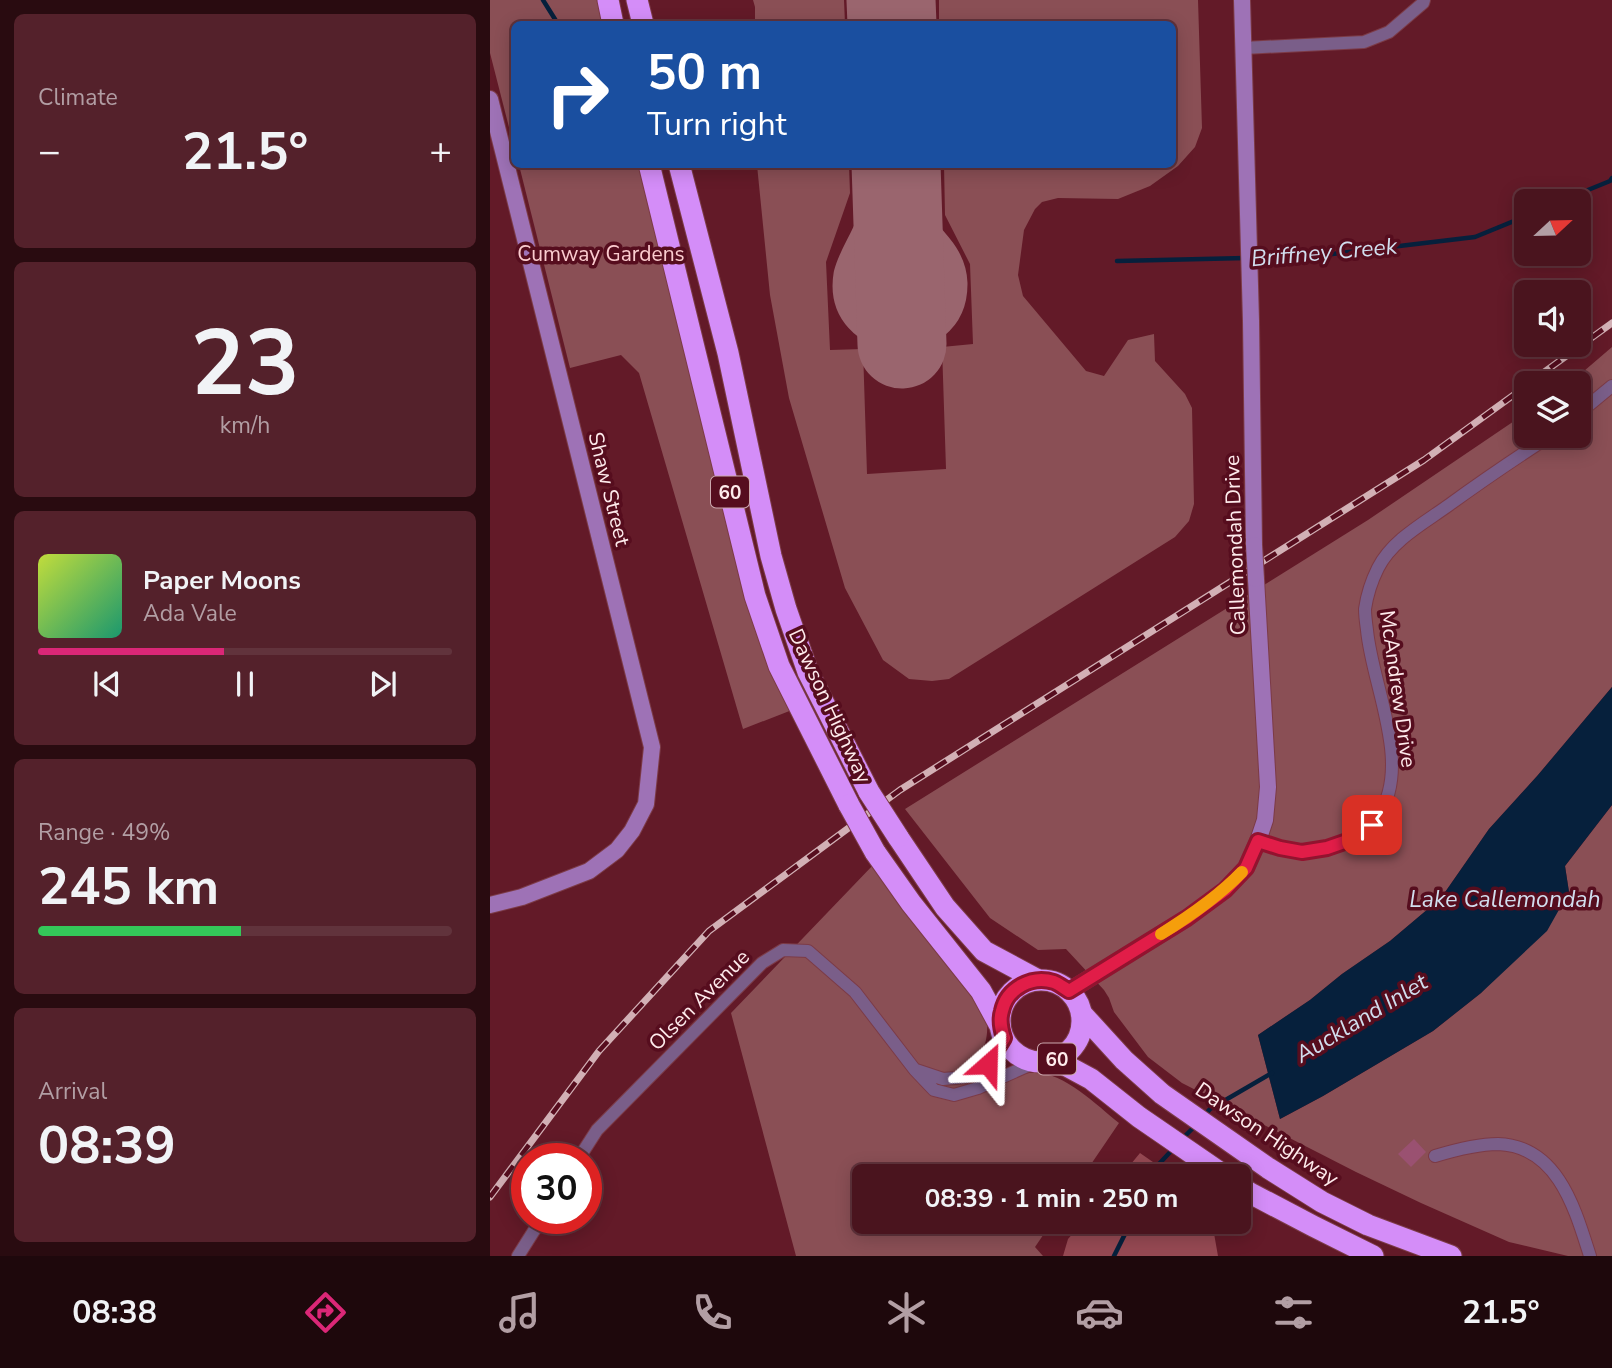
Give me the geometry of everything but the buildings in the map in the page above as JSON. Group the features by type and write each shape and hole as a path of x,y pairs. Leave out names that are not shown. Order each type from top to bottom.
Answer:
{"highway":[{"path":"608,0 612,21"},
{"path":"637,0 642,21"},
{"name":"Dawson Highway","path":"650,168 755,596 779,666 875,852 911,903 981,991 1002,1032"},
{"name":"Dawson Highway","path":"680,168 728,353 771,556 808,672 869,792 945,907 985,951 1038,980"},
{"path":"1002,1032 1001,1013 1005,1000 1025,983 1038,980"},
{"name":"60","path":"1038,980 1055,982 1069,991 1082,1014 1082,1028 1069,1052 1058,1059 1040,1062"},
{"name":"Dawson Highway","path":"1082,1014 1124,1060 1163,1094 1268,1168 1322,1202 1368,1225 1451,1256"},
{"name":"60","path":"1002,1032 1012,1050 1023,1058 1065,1065 1091,1079 1139,1117 1208,1164"},
{"path":"1251,1194 1373,1256"}],"street":[{"name":"Callemondah Drive","path":"1069,991 1187,918 1225,890 1246,868 1265,820 1268,787 1254,545 1242,0"},
{"path":"1244,48 1364,42 1389,32 1424,0"},
{"name":"Shaw Street","path":"490,99 494,130 652,747 646,804 632,831 617,850 589,872 522,897 490,905"},
{"path":"1591,403 1612,386"},
{"name":"McAndrew Drive","path":"1258,841 1302,852 1327,848 1353,839 1372,825 1384,808 1393,766 1390,738 1368,648 1365,610 1378,567 1406,535 1531,448"},
{"name":"Olsen Avenue","path":"589,1143 597,1130 762,963 783,950 808,951 855,992 915,1070 934,1090 954,1095 1040,1062"},
{"path":"915,1070 943,1079 967,1077 988,1064 1002,1032"},
{"path":"1435,1156 1496,1144 1518,1147 1541,1159 1563,1186 1577,1216 1590,1256"},
{"path":"518,1256 532,1234"}],"green space":[{"path":"490,0 600,0 604,21 511,21 511,135 490,53"},
{"path":"753,0 844,0 845,21 755,21"},
{"path":"939,0 1198,0 1202,128 1195,147 1176,167 1176,21 939,21"},
{"name":"Cumway Gardens","path":"520,168 639,168 721,494 792,710 743,729 639,373 621,355 570,368"},
{"path":"757,168 849,168 850,193 826,262 830,350 863,349 867,474 946,469 942,347 973,344 970,264 945,215 944,168 1175,168 1150,186 1118,199 1058,198 1042,202 1035,209 1024,230 1018,275 1023,296 1086,371 1104,376 1128,340 1154,334 1155,361 1185,394 1192,408 1194,504 1189,521 1175,537 949,679 932,681 909,679 883,660 845,588 789,398 770,295"},
{"path":"1612,347 1612,687 1489,829 1441,898 1390,941 1258,1035 1280,1119 1433,1031 1481,993 1569,892 1565,866 1612,805 1612,1256 1568,1256 1509,1242 1356,1172 1182,1083 1148,1057 1114,1012 1104,990 1066,949 1038,950 990,918 905,809 1368,520 1514,421 1514,448 1591,448 1591,371 1584,371"},
{"path":"875,863 959,971 987,1024 985,1042 978,1059 999,1085 1029,1073 1054,1076 1077,1089 1119,1123 1091,1164 852,1164 852,1234 1044,1234 1035,1247 1043,1256 796,1256 731,1013"}],"shaded area":[{"path":"1140,1153 1156,1164 1131,1164"},
{"path":"1072,1234 1214,1234 1218,1256 1063,1256"}],"water":[{"name":"Lake Callemondah","path":"1612,687 1612,805 1565,866 1569,892 1547,931 1481,993 1433,1031 1280,1119 1258,1035 1390,941 1441,898 1489,829"}],"waterway":[{"name":"Briffney Creek","path":"543,0 556,21"},
{"name":"Briffney Creek","path":"1590,189 1612,178"},
{"name":"Briffney Creek","path":"1254,258 1307,257 1475,237 1514,221"},
{"name":"Briffney Creek","path":"1117,261 1246,258"},
{"name":"Auckland Inlet","path":"1203,1117 1210,1109 1272,1073"},
{"path":"1181,1140 1195,1126"},
{"path":"1159,1164 1173,1149"},
{"path":"1114,1256 1125,1234"}],"taxiway":[{"path":"897,168 902,206 945,262 950,283 946,306 933,322 916,331 896,333 877,328 862,316 852,299 851,275 897,178"}],"runway":[{"path":"891,0 892,21"},
{"path":"896,168 902,344"}],"railway":[{"path":"1546,371 1612,323"},
{"path":"490,1197 599,1051 709,931 900,790 1424,460 1514,395"}],"slow traffic":[{"path":"1161,934 1225,890 1242,872"}],"route":[{"path":"988,1064 1004,1038 1000,1026 1005,1000 1025,983 1038,980 1055,982 1069,991 1187,918 1225,890 1246,868 1258,841 1302,852 1327,848 1353,839 1372,825"}]}
